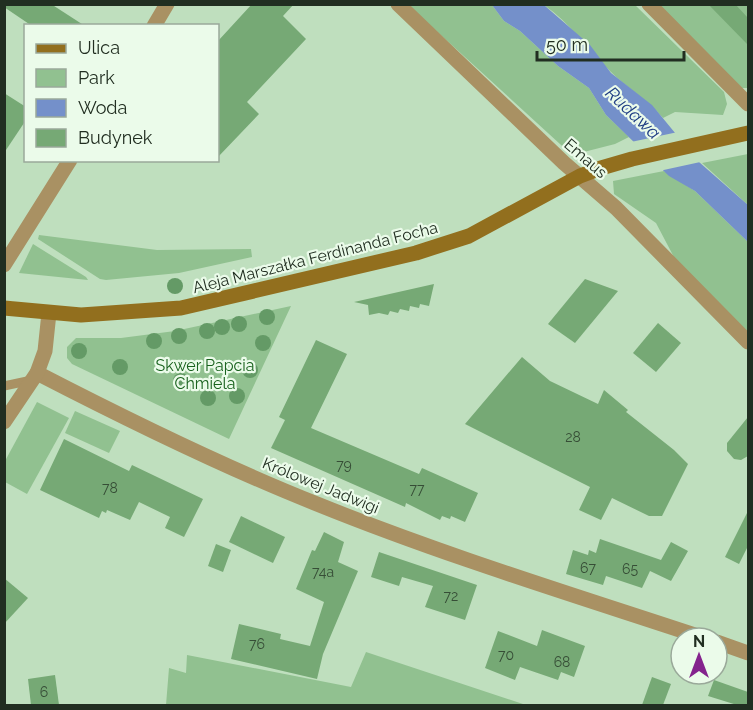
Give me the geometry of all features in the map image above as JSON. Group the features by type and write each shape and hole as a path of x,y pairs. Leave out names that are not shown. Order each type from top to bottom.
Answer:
{"street":[{"path":"155,24 167,4"},
{"name":"Emaus","path":"398,4 580,176 748,342"},
{"path":"649,4 748,104"},
{"name":"Aleja Marszałka Ferdinanda Focha","path":"49,313 116,315 181,308 416,253 469,236 580,176 632,159 748,133"},
{"path":"4,265 69,162"},
{"path":"4,308 49,313 45,351 34,376 4,422"},
{"name":"Królowej Jadwigi","path":"34,376 216,461 316,504 455,557 669,627"},
{"path":"729,646 748,653"}],"lane":[{"path":"4,386 34,376"}],"green space":[{"path":"408,5 492,5 504,21 520,31 558,66 589,88 606,115 629,137 615,144 572,155"},
{"path":"544,5 635,5 724,92 727,104 723,115 675,112 663,118 610,71 571,28"},
{"path":"659,5 748,5 748,88 741,88"},
{"path":"748,154 748,205 702,163"},
{"path":"664,171 695,191 748,242 748,333 676,261 656,223 614,194 613,181"},
{"path":"39,235 157,250 251,249 252,257 179,273 106,280 100,279 38,239"},
{"path":"33,244 86,277 88,280 19,273"},
{"name":"Skwer Papcia Chmiela","path":"291,306 229,439 72,364 67,358 67,347 76,338 121,338 175,331"},
{"path":"37,402 69,418 27,494 5,482 5,461"},
{"path":"75,411 120,431 109,453 65,433"},
{"path":"366,652 526,705 166,705 169,668 186,673 187,655 351,687"}],"water":[{"name":"Rudawa","path":"492,5 544,5 590,45 611,73 652,105 699,162 748,205 748,242 695,191 669,176 606,115 589,88 558,66 520,31 504,21"}],"pier":[{"path":"678,132 705,161 659,171 631,142"}],"building":[{"path":"4,4 51,4 82,24 29,24 4,7"},
{"path":"252,4 294,4 283,16 306,39 247,102 259,114 219,156 219,40"},
{"path":"708,4 735,4 748,18 748,45"},
{"path":"4,93 24,106 24,123 4,153"},
{"path":"585,279 618,291 575,343 548,324"},
{"path":"434,284 429,306 420,304 419,308 410,306 409,311 400,309 398,313 390,311 388,315 379,313 369,315 368,305 354,302"},
{"path":"658,323 681,343 656,372 633,353"},
{"path":"316,340 347,354 311,428 419,474 422,468 478,493 465,522 451,516 450,519 442,516 440,520 406,503 405,507 271,448 285,420 279,417"},
{"path":"522,357 550,381 598,404 604,390 628,410 626,412 688,464 662,516 649,516 612,498 601,520 579,510 590,487 465,424"},
{"path":"748,417 748,456 741,460 734,459 727,451 727,443"},
{"path":"64,439 129,471 132,465 203,499 184,537 165,528 170,517 139,502 130,520 107,510 106,513 102,511 99,518 40,490"},
{"path":"748,511 748,546 739,564 725,557"},
{"path":"241,516 285,537 273,563 229,542"},
{"path":"324,532 344,542 338,562 358,571 323,654 317,679 231,659 239,624 281,634 280,639 310,646 324,602 296,589 312,550 315,551"},
{"path":"600,539 661,560 671,542 688,551 671,581 650,571 642,588 606,576 603,585 566,574 573,550 588,555 589,550 596,553"},
{"path":"216,544 231,550 223,572 208,566"},
{"path":"379,552 477,585 465,620 425,607 433,586 402,577 399,586 371,577"},
{"path":"4,578 28,598 4,624"},
{"path":"542,630 585,646 574,677 561,672 558,680 520,667 515,680 485,668 498,631 537,646"},
{"path":"55,675 59,705 31,705 28,679"},
{"path":"652,677 669,683 670,686 663,705 642,705"},
{"path":"729,685 748,692 748,705 737,705 708,696 712,686"}]}
